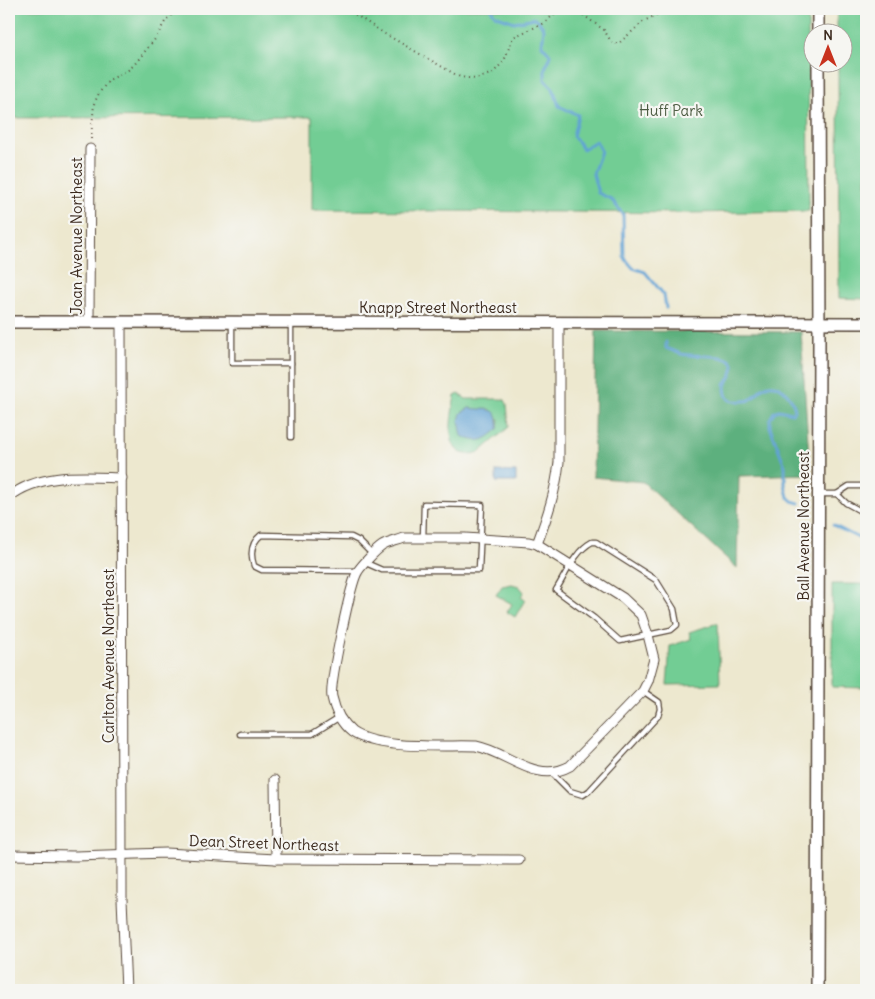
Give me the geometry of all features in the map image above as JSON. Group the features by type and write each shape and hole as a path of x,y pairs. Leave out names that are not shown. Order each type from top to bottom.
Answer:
{"street":[{"path":"818,9 818,22"},
{"name":"Ball Avenue Northeast","path":"817,990 818,72"},
{"name":"Joan Avenue Northeast","path":"89,322 90,149"},
{"name":"Knapp Street Northeast","path":"9,322 866,323"},
{"name":"Carlton Avenue Northeast","path":"121,322 122,899 126,990"},
{"path":"536,544 548,516 557,480 559,462 559,322"},
{"path":"9,497 33,484 58,478 122,478"},
{"path":"404,538 481,539 536,544 623,598 641,615 654,659 643,691 570,766 560,771 550,771 522,766 500,753 476,746 384,744 365,740 352,732 338,718 331,695 333,676 351,590 358,571 382,546 404,538"},
{"path":"275,780 276,859"},
{"name":"Dean Street Northeast","path":"9,855 166,853 276,859 520,860"}],"lane":[{"path":"232,322 232,362 291,363"},
{"path":"291,322 291,437"},
{"path":"818,494 837,494 849,486 866,486"},
{"path":"837,494 846,503 866,514"},
{"path":"366,562 382,570 479,570 482,504 424,504 423,538"},
{"path":"358,571 262,570 254,566 252,559 253,545 262,535 351,537 359,541 373,555"},
{"path":"596,542 656,580 674,608 677,625 671,630 620,641 594,618 556,590 571,565 586,545 596,542"},
{"path":"550,771 570,791 583,795 658,716 659,702 643,691"},
{"path":"240,734 312,734 338,718"}],"path":[{"path":"90,149 94,104 99,93 109,80 127,71 134,64 155,39 166,20 178,9"},
{"path":"347,9 385,34 460,77 476,79 493,73 504,61 513,37 545,24 560,9"},
{"path":"575,9 604,30 612,44 618,44 644,21 658,14 662,9"}],"green space":[{"name":"Huff Park","path":"9,9 808,9 808,22 802,22 802,72 808,72 809,211 690,213 312,210 312,117 9,118"},
{"path":"837,9 866,9 866,299 839,298 838,72 852,72 852,22 837,22"},
{"path":"596,331 801,332 810,474 739,476 737,568 643,482 593,477"},
{"path":"459,394 466,399 505,400 509,427 480,452 468,454 459,452 454,446 451,437 455,396","holes":["469,408 478,410 490,409 499,419 498,429 492,434"]},
{"path":"512,584 519,586 524,592 521,597 525,600 515,617 507,612 512,604 496,595 502,586"},
{"path":"832,584 866,584 866,688 832,687"},
{"path":"718,623 720,684 667,685 670,646 691,639 689,632"}],"water":[{"path":"469,408 486,409 494,412 497,416 498,429 481,440 473,440 462,436 459,421 461,413"},
{"path":"496,471 516,472 516,482 496,482"}],"waterway":[{"path":"491,9 495,15 514,22 535,18 544,29 542,45 550,54 545,68 545,80 553,88 559,106 578,115 573,136 583,149 596,141 601,151 593,174 598,193 611,199 623,214 624,257 633,268 645,272 664,295 666,308"},
{"path":"666,342 666,348 681,354 721,357 729,360 733,365 732,373 725,385 725,391 728,398 732,401 748,401 764,387 771,385 781,388 789,396 795,411 792,413 779,410 774,412 770,419 770,427 785,466 785,485 788,497 792,501 799,503"},
{"path":"833,525 866,542"}]}
